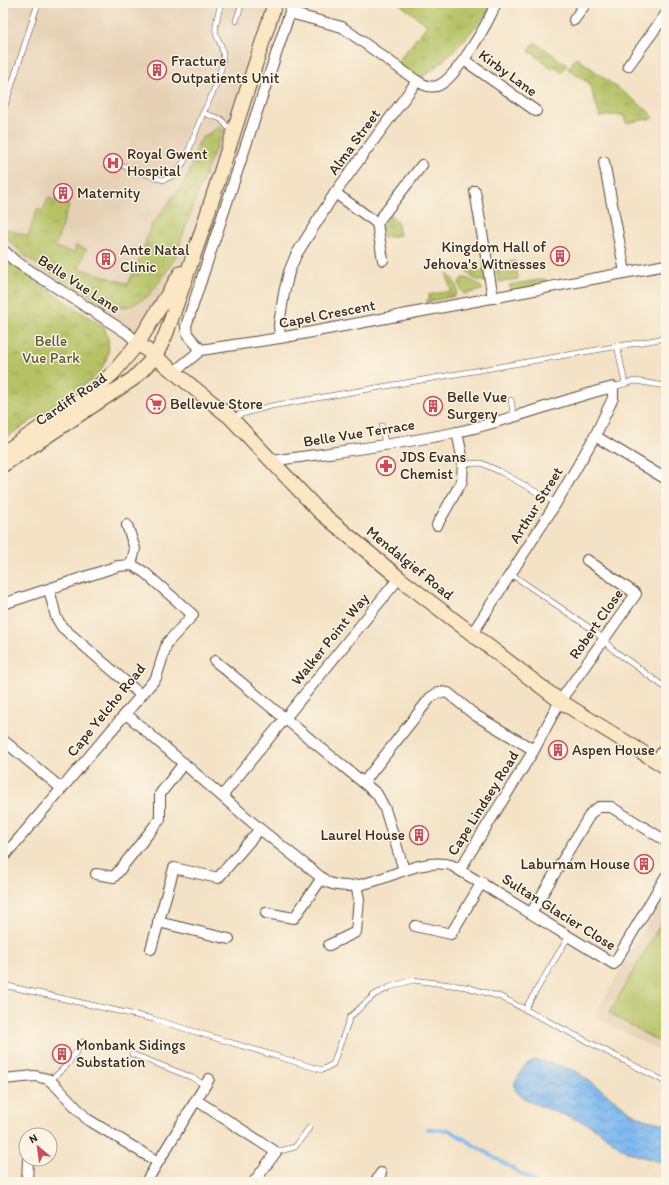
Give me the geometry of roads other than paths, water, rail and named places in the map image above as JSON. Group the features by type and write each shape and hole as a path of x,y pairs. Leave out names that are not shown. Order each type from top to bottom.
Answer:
{"main road":[{"name":"Cardiff Road","path":"3,465 133,379 155,357 166,334 201,234 275,3"},
{"name":"Cardiff Road","path":"3,453 91,393 114,372 138,343 181,273 201,234"},
{"path":"138,343 155,357"},
{"name":"Mendalgief Road","path":"155,357 230,417 319,511 399,578 560,701 661,764"}],"street":[{"path":"174,372 201,350 187,334 186,326 293,3"},
{"path":"290,14 342,27 417,81 430,87 439,86 447,80 464,60 489,21 496,3"},
{"path":"574,20 586,3"},
{"path":"628,66 666,14"},
{"name":"Kirby Lane","path":"464,60 536,111"},
{"name":"Alma Street","path":"280,338 279,324 289,272 296,255 335,194 417,81"},
{"path":"604,162 625,272"},
{"path":"377,224 422,165"},
{"path":"474,192 493,298"},
{"path":"335,194 377,224 383,260"},
{"name":"Belle Vue Lane","path":"3,250 16,261 123,331 138,343"},
{"name":"Capel Crescent","path":"201,350 280,338 666,265"},
{"name":"Belle Vue Terrace","path":"272,461 458,432 514,418 613,387"},
{"name":"Arthur Street","path":"472,634 556,503 595,436 613,398 613,387"},
{"path":"437,525 462,481 463,464 458,432"},
{"path":"595,436 666,479"},
{"path":"3,604 118,566 131,565 135,549 127,524"},
{"name":"Robert Close","path":"560,701 636,594 587,560"},
{"name":"Cape Yelcho Road","path":"3,855 156,678 167,643 193,615 144,572 131,565"},
{"name":"Walker Point Way","path":"222,796 399,578"},
{"path":"49,589 56,617 62,627 141,695"},
{"path":"215,661 377,794 382,801 404,870"},
{"path":"364,782 430,698 439,692 448,693 475,715 534,750"},
{"name":"Cape Lindsey Road","path":"125,713 260,829 322,878 336,886 356,886 404,870 431,863 441,863 460,869 534,750 560,701"},
{"path":"3,740 61,788"},
{"path":"661,764 666,746"},
{"path":"96,874 114,877 160,819 160,794 184,764"},
{"path":"531,913 591,813 599,807 611,807 666,841"},
{"path":"151,950 174,868 218,878 260,829"},
{"name":"Sultan Glacier Close","path":"460,869 614,964 666,876"},
{"path":"266,913 294,918 322,878"},
{"name":"Sultan Glacier Close","path":"416,926 450,934 482,882"},
{"path":"329,945 356,932 359,899 356,886"},
{"path":"158,922 229,939"},
{"path":"3,1079 35,1076 50,1081 87,1119 158,1162"},
{"path":"146,1182 207,1082"},
{"path":"196,1100 276,1152 254,1182"},
{"path":"27,1182 28,1167"}],"lane":[{"path":"3,112 38,3"},
{"path":"118,164 163,180 175,176 185,160 203,113 217,84 224,56 221,42 216,33 216,21 221,3"},
{"path":"236,21 242,3"},
{"path":"203,113 221,119 233,134"},
{"path":"230,417 279,404 617,345 666,338"},
{"path":"617,345 625,384"},
{"path":"613,387 635,381 666,386"},
{"path":"511,400 514,418"},
{"path":"382,426 385,444"},
{"path":"463,464 481,463 501,472 556,503"},
{"path":"511,574 596,632 618,653 666,688"},
{"path":"525,1009 569,936"},
{"path":"3,985 153,1020 322,1070 333,1064 350,1017 374,995 390,987 413,980 466,987 501,997 666,1082"},
{"path":"50,1081 67,1066 83,1042"},
{"path":"132,1054 207,1082"},
{"path":"276,1152 295,1147 309,1128"}],"water":[{"path":"534,1060 558,1065 576,1071 632,1113 647,1120 666,1124 666,1163 648,1159 620,1147 588,1124 547,1109 519,1094 514,1087 515,1082 524,1067"}],"waterway":[{"path":"427,1129 449,1130 535,1182"}],"place":[{"name":"Fracture Outpatients Unit","path":"157,70"},
{"name":"Royal Gwent Hospital","path":"113,163"},
{"name":"Maternity","path":"63,193"},
{"name":"Kingdom Hall of Jehova's Witnesses","path":"560,256"},
{"name":"Ante Natal Clinic","path":"106,259"},
{"name":"Bellevue Store","path":"156,404"},
{"name":"Belle Vue Surgery","path":"433,406"},
{"name":"JDS Evans Chemist","path":"386,466"},
{"name":"Aspen House","path":"558,750"},
{"name":"Laurel House","path":"419,835"},
{"name":"Laburnam House","path":"644,864"},
{"name":"Monbank Sidings Substation","path":"62,1054"}],"park label":[{"name":"Belle Vue Park","path":"51,350"}]}
